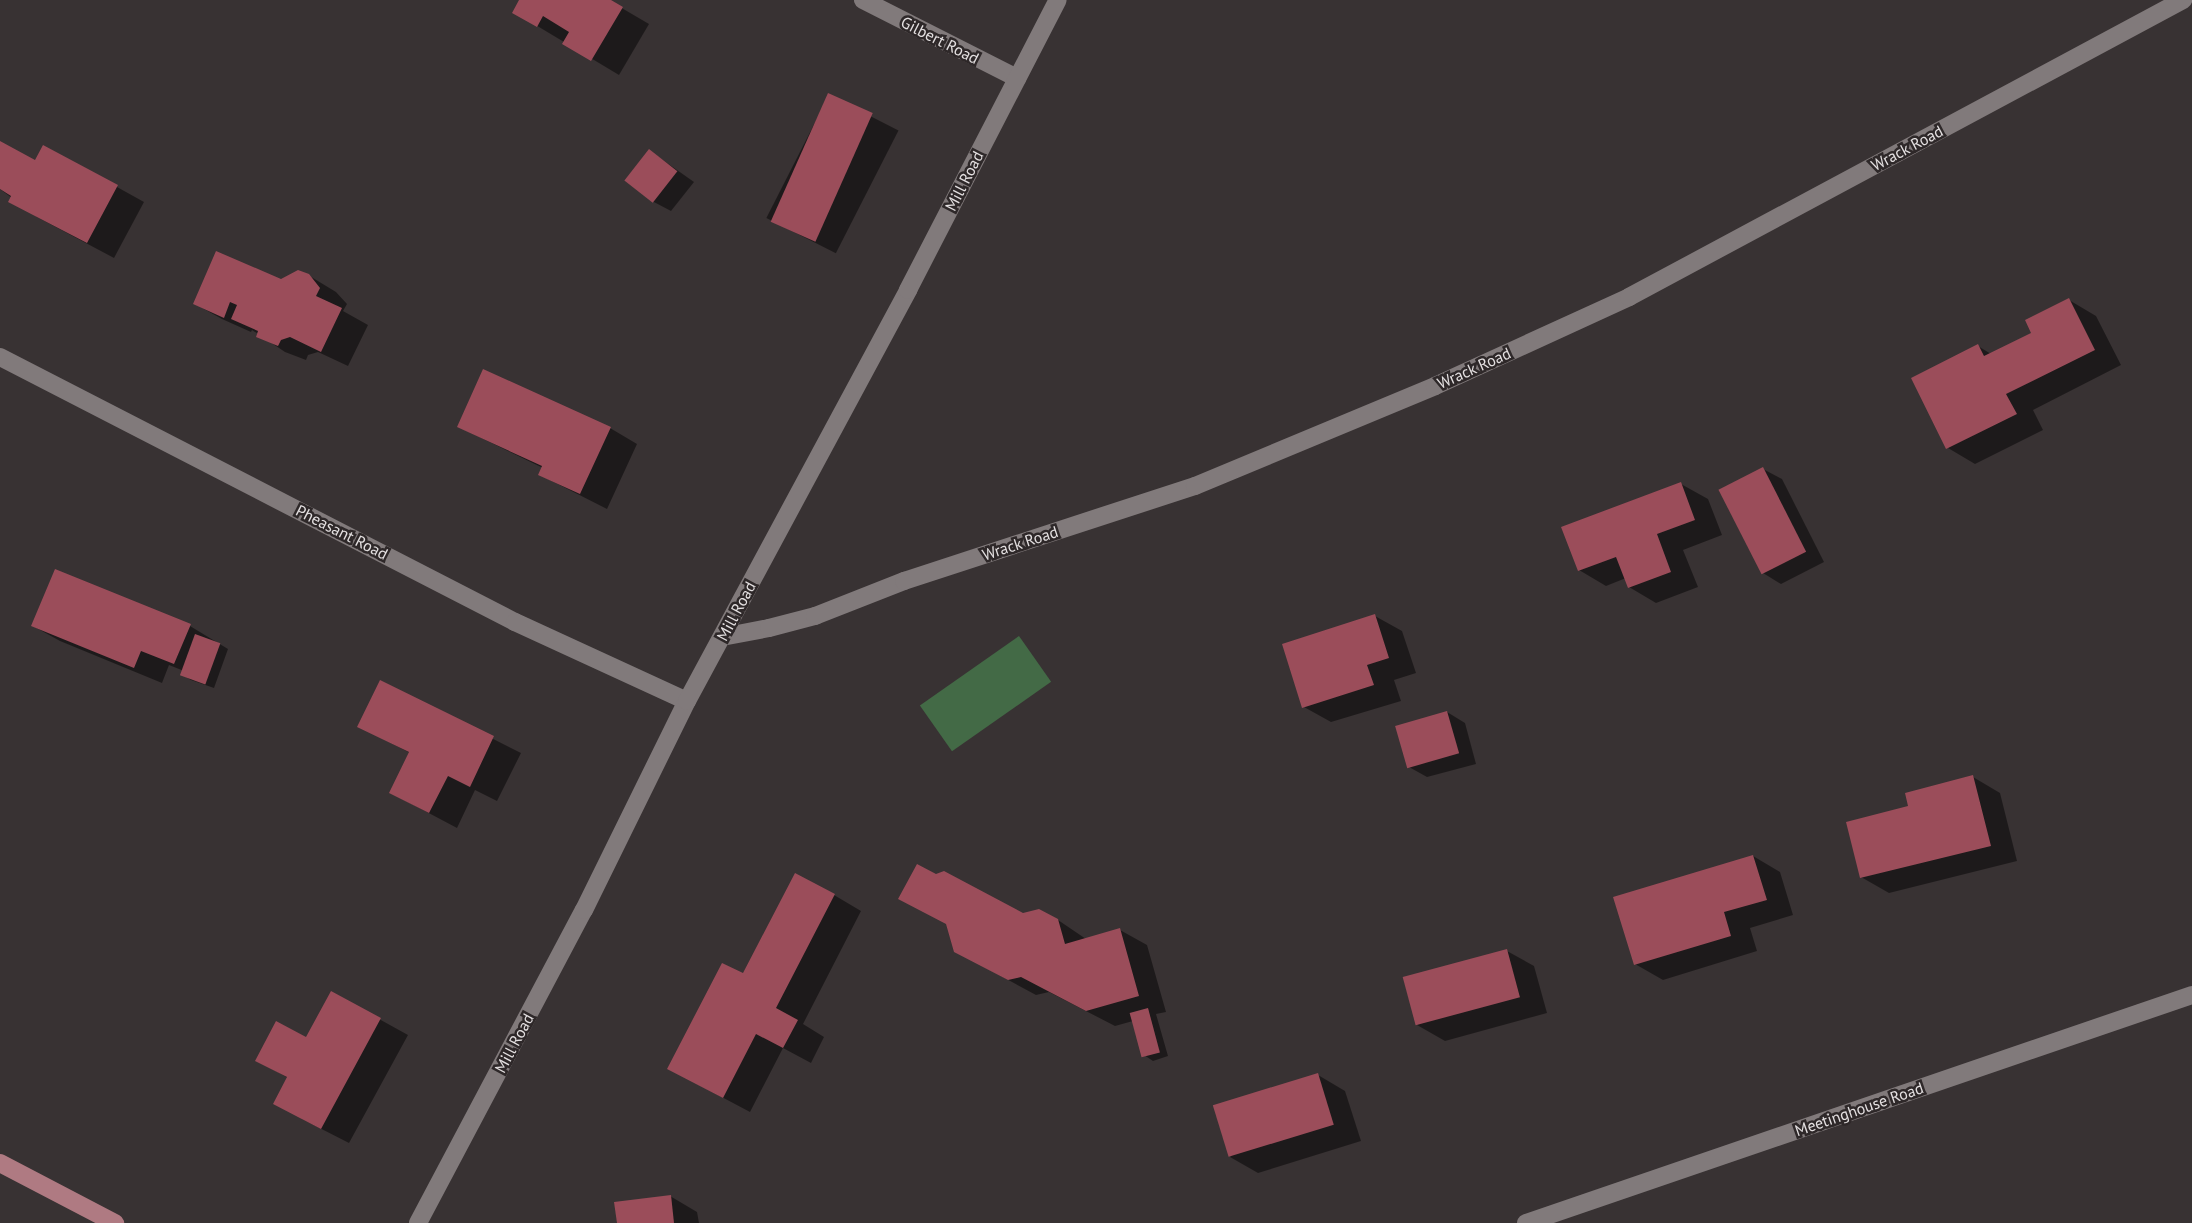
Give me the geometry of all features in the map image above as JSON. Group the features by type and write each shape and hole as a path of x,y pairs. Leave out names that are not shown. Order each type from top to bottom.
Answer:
{"main road":[{"path":"0,1163 115,1223"}],"street":[{"name":"Gilbert Road","path":"863,0 1017,78"},
{"name":"Mill Road","path":"418,1223 584,909 687,701 908,290 1058,0"},
{"name":"Wrack Road","path":"722,637 815,616 904,581 1195,486 1435,386 1629,297 2183,0"},
{"name":"Pheasant Road","path":"0,357 515,622 687,701"},
{"name":"Meetinghouse Road","path":"1526,1223 2192,995"}],"green space":[{"path":"1019,636 1051,682 952,751 920,705"}],"building":[{"path":"519,0 611,0 623,7 591,61 562,44 569,32 543,16 537,27 512,13"},
{"path":"828,93 873,113 815,242 771,222"},
{"path":"0,141 35,160 43,145 118,185 87,243 8,202 11,196 0,189"},
{"path":"649,149 677,171 653,203 624,181"},
{"path":"216,251 281,279 298,270 309,274 320,288 316,296 342,308 321,352 290,337 281,340 278,346 256,337 258,331 231,319 237,305 230,302 224,318 193,304"},
{"path":"2069,298 2095,350 2006,394 2017,414 1946,449 1911,378 1978,344 1984,356 2031,333 2025,320"},
{"path":"483,369 611,427 580,494 538,475 542,466 457,427"},
{"path":"1763,467 1806,552 1762,574 1718,490"},
{"path":"1681,482 1695,520 1657,534 1671,572 1628,588 1616,557 1578,571 1561,527"},
{"path":"55,569 191,624 174,664 141,651 134,668 31,626"},
{"path":"1375,614 1389,658 1367,665 1374,685 1302,708 1282,644"},
{"path":"195,634 220,643 205,685 180,675"},
{"path":"380,680 494,736 470,787 448,776 429,813 389,793 409,752 357,727"},
{"path":"1447,711 1459,753 1407,768 1395,726"},
{"path":"1973,775 1991,846 1860,878 1846,822 1908,806 1905,793"},
{"path":"1753,855 1767,900 1724,912 1731,936 1634,965 1613,897"},
{"path":"917,864 936,874 944,871 1023,913 1039,909 1058,919 1065,944 1120,928 1139,996 1086,1011 1021,977 1008,980 954,952 946,924 898,899"},
{"path":"795,873 835,894 776,1008 798,1020 783,1048 756,1034 723,1098 667,1069 722,963 743,973"},
{"path":"1507,949 1520,997 1416,1025 1403,977"},
{"path":"331,991 381,1018 321,1129 273,1104 287,1077 255,1061 276,1021 306,1037"},
{"path":"1148,1008 1160,1052 1142,1057 1130,1013"},
{"path":"1318,1073 1334,1125 1229,1157 1213,1105"},
{"path":"671,1195 674,1223 617,1223 614,1202"}]}
